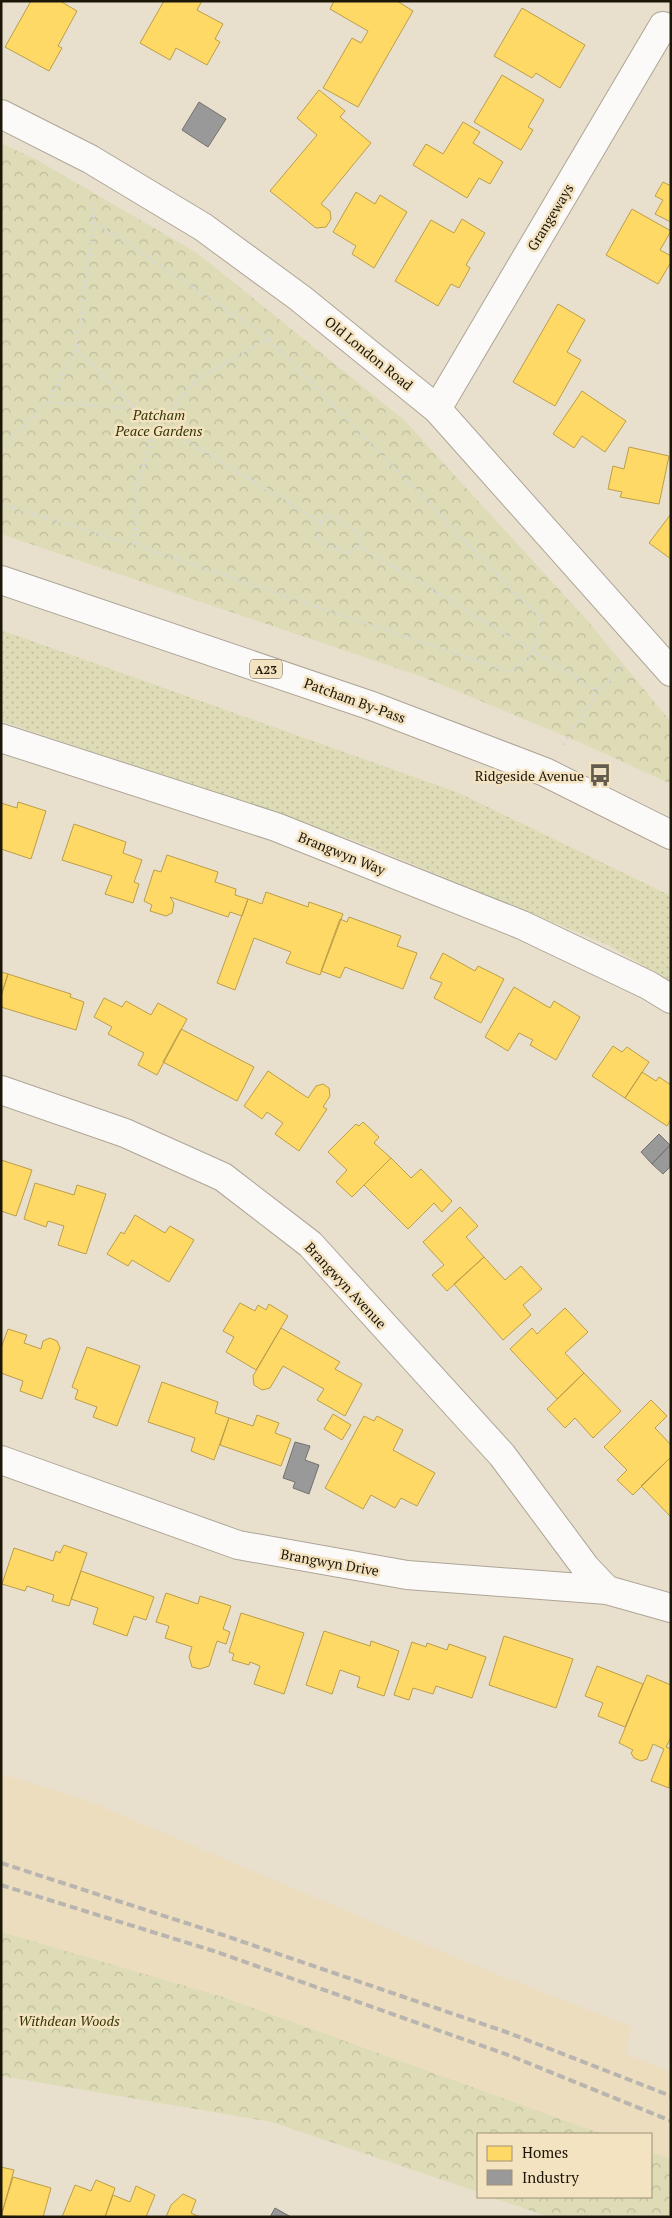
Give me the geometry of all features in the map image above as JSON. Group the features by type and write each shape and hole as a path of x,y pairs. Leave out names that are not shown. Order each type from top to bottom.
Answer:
{"main road":[{"name":"Grangeways","path":"437,409 667,27"},
{"name":"Old London Road","path":"1,114 90,159 210,232 300,298 437,409 671,672"},
{"name":"Patcham By-Pass","path":"1,580 372,706 545,772 671,835"},
{"name":"Brangwyn Way","path":"1,738 276,827 522,925 648,985 671,999"},
{"name":"Brangwyn Avenue","path":"1,1090 125,1133 223,1177 310,1244 502,1455 586,1568 607,1590"},
{"name":"Brangwyn Drive","path":"1,1460 238,1545 407,1575 607,1590 671,1608"}],"path":[{"path":"1,450 47,402 77,350 94,221 90,159"},
{"path":"1,504 135,546 510,672 534,651 542,620 269,339 94,221"},
{"path":"135,546 137,486 157,424 200,377 269,339"},
{"path":"77,350 135,409 320,522"},
{"path":"47,402 135,409"},
{"path":"328,515 358,533 359,546 346,554 317,540 320,522 328,515"},
{"path":"359,546 534,651 597,692"},
{"path":"545,772 597,692 627,662 620,655 639,636"}],"shaded area":[{"path":"1,1774 84,1799 461,1960 632,2027 624,2053 671,2072 671,2167 652,2160 652,2133 570,2133 1,1987"}],"green space":[{"name":"Patcham Peace Gardens","path":"1,143 37,160 197,253 404,420 586,619 671,722 671,784 579,742 423,677 1,534"},
{"path":"1,630 459,793 671,896 671,982 608,945 359,842 1,721"},
{"name":"Withdean Woods","path":"1,1932 223,1997 599,2133 477,2133 477,2192 272,2122 1,2076"},
{"path":"652,2152 671,2159 671,2217 549,2217 494,2198 652,2198"}],"building: Homes":[{"path":"31,1 60,1 77,11 58,46 62,48 49,71 5,47"},
{"path":"164,1 202,1 197,10 223,24 215,39 220,42 207,65 176,48 170,60 140,43"},
{"path":"334,1 397,1 413,11 358,107 323,88 352,38 361,43 368,31 330,9"},
{"path":"522,8 585,45 560,88 536,73 532,78 494,56"},
{"path":"502,75 544,100 528,127 533,130 521,150 474,122"},
{"path":"319,90 345,111 340,117 371,143 321,204 330,211 331,219 326,227 316,228 270,191 317,135 297,118"},
{"path":"463,122 480,132 473,143 503,162 490,184 479,178 467,198 413,165 426,144 443,154"},
{"path":"663,182 671,186 671,222 655,214 663,200 655,196"},
{"path":"356,192 375,204 380,195 407,212 374,268 352,254 356,246 333,232"},
{"path":"632,209 671,231 660,250 671,256 671,262 658,284 606,255"},
{"path":"462,219 485,233 466,265 470,268 459,288 451,284 438,306 395,281 431,220 454,233"},
{"path":"558,304 585,320 567,352 581,360 555,406 513,382"},
{"path":"582,391 626,421 605,452 582,436 574,448 553,434"},
{"path":"629,447 669,456 659,504 620,497 622,492 608,489 613,466 624,469"},
{"path":"671,514 671,559 649,543"},
{"path":"18,802 46,811 31,859 1,849 1,803 17,808"},
{"path":"74,824 126,842 123,853 142,860 134,882 139,884 133,903 105,894 112,876 62,860"},
{"path":"167,855 218,872 215,882 236,889 235,895 248,899 242,916 230,912 228,917 170,897 174,903 172,913 166,916 150,911 152,905 144,901 154,870 161,872"},
{"path":"266,892 308,907 309,902 343,914 320,975 286,963 291,952 254,938 235,990 217,983 248,899 262,904"},
{"path":"349,917 401,936 397,946 417,953 403,989 345,967 340,978 321,971 340,919 347,922"},
{"path":"443,953 475,971 478,966 504,979 481,1023 434,998 442,983 430,978"},
{"path":"1,972 8,974 1,996"},
{"path":"8,974 71,994 70,997 84,1002 76,1030 1,1007 1,996"},
{"path":"514,987 550,1008 554,1001 580,1017 556,1060 530,1045 533,1040 519,1033 508,1051 485,1037"},
{"path":"104,998 122,1007 126,1001 151,1015 158,1003 187,1019 157,1075 138,1065 144,1053 108,1034 112,1027 94,1017"},
{"path":"181,1029 254,1067 237,1101 163,1062"},
{"path":"613,1046 622,1052 627,1047 649,1062 625,1098 592,1076"},
{"path":"268,1071 308,1098 316,1086 323,1084 329,1088 330,1096 323,1107 327,1109 299,1151 275,1134 283,1123 267,1112 262,1119 244,1106"},
{"path":"642,1072 656,1081 659,1077 671,1085 671,1119 667,1126 625,1098"},
{"path":"363,1122 379,1137 374,1143 391,1158 352,1197 336,1182 347,1170 328,1152 356,1124 359,1126"},
{"path":"391,1158 411,1178 421,1169 452,1201 442,1212 434,1203 408,1229 364,1185"},
{"path":"1,1160 32,1170 16,1216 1,1211"},
{"path":"35,1183 74,1195 77,1185 106,1194 86,1254 58,1245 64,1226 48,1221 46,1227 24,1219"},
{"path":"460,1207 478,1226 466,1237 484,1257 447,1291 432,1275 444,1265 423,1242"},
{"path":"135,1215 165,1233 170,1226 194,1240 169,1282 132,1260 128,1266 107,1254 121,1232 124,1234"},
{"path":"484,1257 505,1280 521,1266 542,1289 523,1305 531,1315 503,1340 454,1284"},
{"path":"240,1303 255,1311 258,1305 266,1310 269,1304 288,1316 256,1370 226,1352 234,1337 223,1331"},
{"path":"565,1308 588,1332 565,1353 584,1373 557,1399 510,1349 532,1328 537,1334"},
{"path":"281,1328 340,1362 335,1369 362,1384 345,1416 317,1400 324,1389 283,1366 270,1388 262,1390 254,1385 253,1376"},
{"path":"8,1329 27,1335 24,1343 41,1349 43,1341 50,1338 57,1341 60,1348 42,1399 20,1391 23,1381 1,1373 1,1348"},
{"path":"87,1347 140,1366 117,1426 93,1417 97,1407 75,1399 78,1390 72,1387"},
{"path":"584,1373 621,1411 593,1438 575,1418 565,1428 547,1409"},
{"path":"162,1382 218,1402 215,1413 229,1418 214,1460 191,1451 195,1438 148,1422"},
{"path":"651,1400 667,1416 655,1428 671,1445 671,1457 633,1495 617,1480 627,1470 604,1447"},
{"path":"333,1414 351,1425 342,1440 324,1429"},
{"path":"257,1415 279,1423 275,1433 291,1439 281,1466 220,1445 229,1418 253,1426"},
{"path":"364,1416 374,1421 377,1416 403,1430 393,1450 435,1473 417,1506 401,1498 395,1508 371,1495 363,1509 325,1488"},
{"path":"671,1457 671,1517 641,1486"},
{"path":"64,1545 87,1553 69,1606 52,1601 54,1595 27,1586 25,1591 2,1584 14,1548 53,1561 56,1551 60,1553"},
{"path":"81,1571 154,1597 146,1620 134,1616 127,1636 93,1624 98,1608 71,1599"},
{"path":"166,1593 198,1604 200,1596 231,1606 223,1629 230,1632 226,1644 217,1641 209,1666 200,1669 192,1667 189,1657 192,1647 165,1638 169,1626 156,1622"},
{"path":"241,1613 304,1633 284,1694 254,1684 260,1666 250,1662 249,1665 232,1660 234,1654 229,1652"},
{"path":"324,1631 370,1646 371,1641 399,1651 384,1696 357,1687 360,1677 340,1670 332,1694 306,1685"},
{"path":"504,1636 573,1659 556,1708 489,1685"},
{"path":"412,1642 426,1647 427,1643 447,1650 449,1644 486,1657 472,1698 436,1686 433,1694 413,1688 409,1700 394,1695"},
{"path":"597,1666 643,1684 625,1727 598,1716 603,1703 585,1696"},
{"path":"647,1675 671,1685 671,1737 666,1747 671,1749 669,1788 651,1781 664,1749 653,1744 647,1759 641,1761 634,1758 631,1753 633,1750 619,1743"},
{"path":"1,2167 14,2170 1,2217"},
{"path":"13,2177 51,2188 43,2217 1,2216"},
{"path":"96,2180 115,2188 105,2217 62,2217 75,2185 91,2191"},
{"path":"136,2186 155,2195 146,2217 105,2217 113,2195 130,2202"},
{"path":"183,2194 196,2200 191,2213 200,2217 166,2217 171,2205"}],"building: Industry":[{"path":"199,102 226,119 208,147 182,130"},
{"path":"659,1134 670,1145 652,1164 641,1152"},
{"path":"670,1145 671,1166 663,1174 652,1164"},
{"path":"295,1442 310,1446 305,1460 319,1465 309,1494 293,1488 295,1482 283,1478"},
{"path":"275,2208 291,2217 270,2217"}],"railway":[{"path":"1,1863 223,1935 509,2033 671,2096"},
{"path":"1,1885 217,1952 511,2056 671,2121"}],"place":[{"name":"Ridgeside Avenue","path":"600,775"}]}
